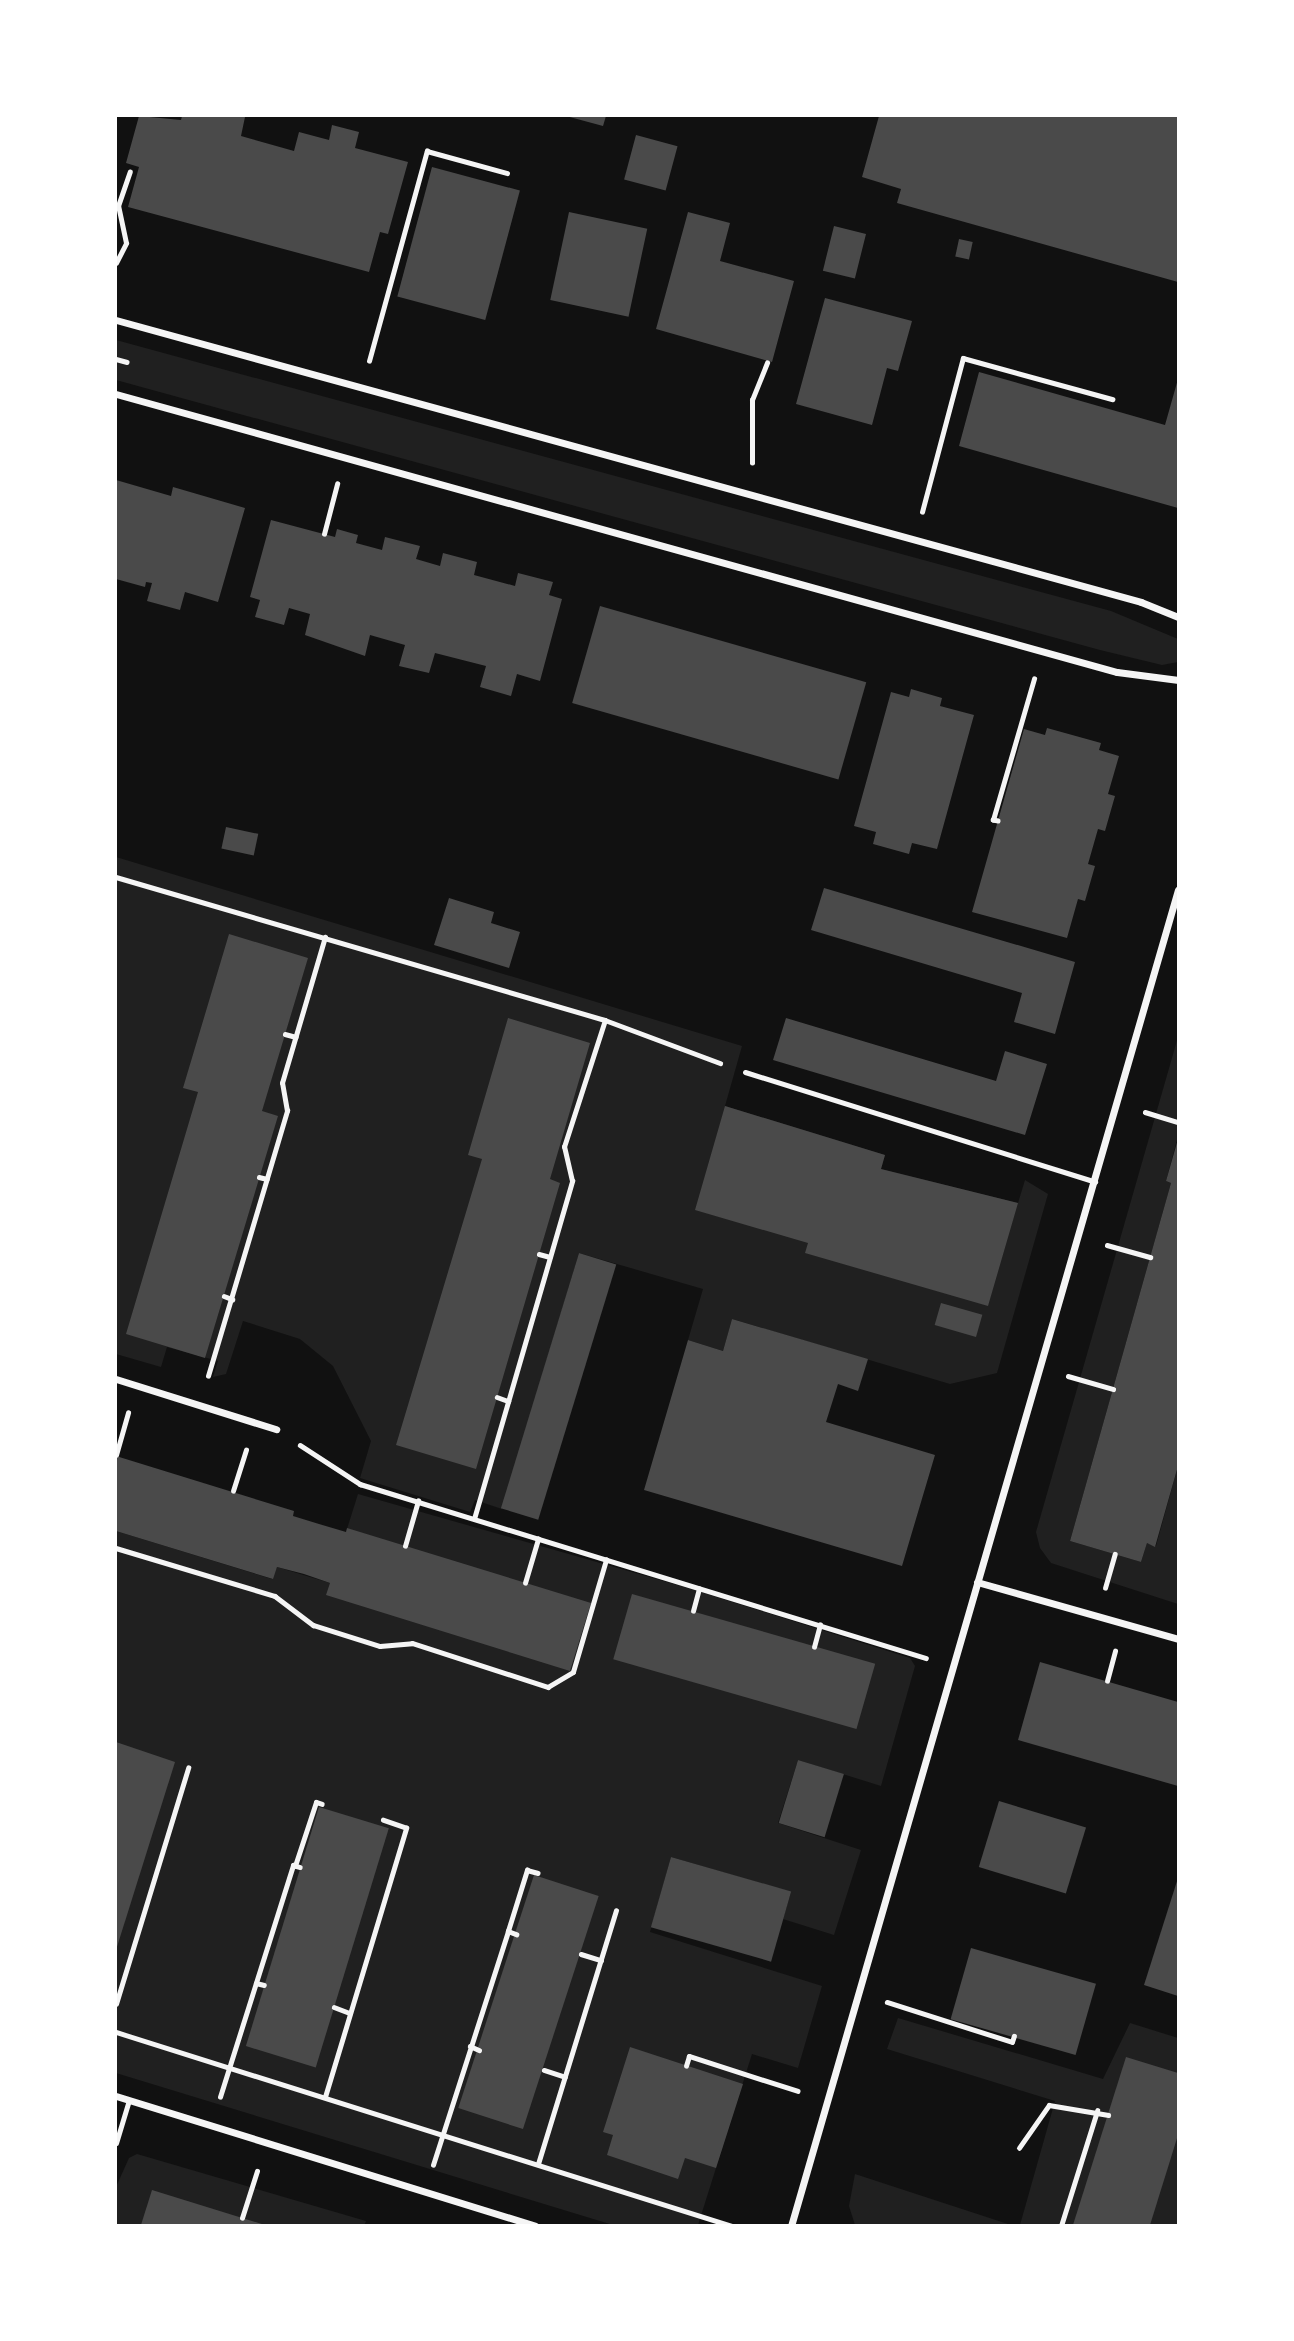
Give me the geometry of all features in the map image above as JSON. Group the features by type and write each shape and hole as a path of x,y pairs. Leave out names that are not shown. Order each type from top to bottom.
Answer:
{"street":[{"path":"116,320 1141,602 1178,617"},
{"path":"116,394 1117,672 1178,680"},
{"path":"791,2225 1178,890"},
{"path":"116,1379 276,1429"},
{"path":"977,1582 1178,1639"},
{"path":"116,2096 535,2225"}],"lane":[{"path":"745,1072 1095,1182"},
{"path":"116,2143 129,2101"}],"path":[{"path":"362,389 427,151 507,173"},
{"path":"116,263 126,243 118,206 130,172"},
{"path":"914,541 962,358 1112,399"},
{"path":"749,495 755,425 752,400 767,363"},
{"path":"324,534 329,514"},
{"path":"998,821 993,820 1041,651"},
{"path":"116,877 605,1020 745,1072"},
{"path":"200,1405 287,1111 282,1083 325,937"},
{"path":"474,1519 572,1181 564,1147 573,1112 605,1020"},
{"path":"285,1034 296,1037"},
{"path":"259,1177 267,1179"},
{"path":"1079,1237 1150,1257"},
{"path":"539,1254 550,1257"},
{"path":"224,1296 232,1299"},
{"path":"1040,1368 1113,1389"},
{"path":"116,1455 137,1386"},
{"path":"497,1397 508,1401"},
{"path":"233,1492 254,1422"},
{"path":"276,1429 359,1484 951,1666"},
{"path":"405,1546 418,1501"},
{"path":"525,1583 538,1539"},
{"path":"116,1548 275,1597 313,1625 380,1646 412,1643 548,1687 573,1672 606,1560"},
{"path":"693,1611 699,1588"},
{"path":"814,1647 820,1625"},
{"path":"116,2004 188,1768"},
{"path":"211,2126 256,1983 298,1867 316,1802 322,1804"},
{"path":"325,2097 406,1828 383,1820"},
{"path":"424,2192 527,1870 538,1873"},
{"path":"538,2164 616,1911"},
{"path":"508,1931 516,1934"},
{"path":"581,1954 601,1960"},
{"path":"256,1983 264,1986"},
{"path":"859,1994 1012,2042 1014,2036"},
{"path":"334,2007 350,2013"},
{"path":"116,2032 733,2225"},
{"path":"471,2046 479,2050"},
{"path":"686,2066 689,2056 829,2101"},
{"path":"544,2070 565,2077"},
{"path":"1019,2148 1049,2105 1097,2111 1108,2115"},
{"path":"1061,2225 1097,2111"},
{"path":"242,2218 265,2143"}],"shaded area":[{"path":"116,340 1111,611 1178,639 1178,662 1162,665 1100,650 116,380"},
{"path":"116,857 742,1046 725,1106 885,1155 881,1169 1018,1203 1025,1180 1048,1194 997,1373 950,1384 732,1319 723,1351 688,1340 703,1289 579,1253 502,1509 475,1500 470,1512 360,1478 371,1441 333,1366 300,1339 243,1321 226,1374 213,1377 218,1361 167,1347 161,1367 116,1354"},
{"path":"1178,1037 1178,1136 1166,1181 1171,1183 1070,1541 1141,1562 1147,1543 1156,1546 1178,1466 1178,1604 1051,1563 1040,1548 1036,1532"},
{"path":"358,1494 688,1588 910,1658 915,1666 881,1786 798,1760 778,1823 861,1850 834,1935 783,1919 791,1892 671,1857 650,1932 822,1986 798,2068 752,2054 698,2225 613,2225 116,2073 116,1531 272,1579 277,1567 330,1583"},
{"path":"898,2018 1103,2079 1130,2023 1178,2038 1178,2225 1020,2225 1055,2101 887,2049"},
{"path":"137,2154 366,2221 364,2226 116,2226 116,2187 129,2158"},
{"path":"855,2174 1011,2225 855,2225 849,2206"}],"building":[{"path":"139,116 181,120 182,116 245,117 241,136 294,151 299,132 329,140 332,125 359,132 355,148 408,162 388,234 380,232 369,272 128,207 139,167 126,163"},
{"path":"566,116 606,116 603,126"},
{"path":"879,116 1178,116 1178,282 897,203 901,189 862,177"},
{"path":"636,135 678,146 666,191 624,179"},
{"path":"432,167 520,191 485,320 397,296"},
{"path":"569,212 647,229 629,317 550,300"},
{"path":"688,212 730,223 720,261 794,281 772,362 656,329"},
{"path":"834,226 866,234 855,279 823,271"},
{"path":"959,239 973,242 969,260 955,257"},
{"path":"825,298 912,321 898,371 887,368 872,425 796,404"},
{"path":"979,372 1165,425 1178,379 1178,508 959,446"},
{"path":"116,480 171,496 173,487 245,508 218,602 185,592 180,610 147,601 152,583 146,582 145,587 116,579"},
{"path":"271,520 335,537 337,529 358,535 356,543 382,550 385,537 420,546 416,559 440,566 443,553 477,562 474,575 515,586 518,573 553,582 549,595 562,599 540,681 517,674 511,696 480,687 486,666 435,653 429,673 399,666 405,645 370,635 365,656 305,635 310,614 289,608 284,625 255,617 260,600 250,597"},
{"path":"600,606 866,682 838,779 572,703"},
{"path":"911,689 942,698 940,706 974,715 937,849 912,843 909,854 873,844 876,832 854,826 891,692 909,697"},
{"path":"1047,728 1101,743 1099,750 1119,756 1108,794 1115,796 1105,831 1098,829 1088,864 1095,866 1085,901 1078,899 1067,938 972,912 1024,729 1045,735"},
{"path":"226,827 258,834 254,855 221,849"},
{"path":"824,888 1075,962 1055,1034 1014,1022 1022,993 811,930"},
{"path":"449,898 494,912 491,923 520,932 509,968 434,945"},
{"path":"229,934 308,958 262,1111 278,1116 205,1358 126,1334 198,1092 183,1088"},
{"path":"508,1018 590,1043 550,1179 560,1183 476,1469 396,1445 482,1159 468,1155"},
{"path":"786,1018 996,1081 1005,1051 1047,1064 1025,1135 773,1060"},
{"path":"725,1106 885,1155 881,1169 1018,1203 988,1306 805,1253 808,1243 695,1210"},
{"path":"1178,1139 1178,1466 1155,1547 1147,1543 1141,1562 1070,1541 1171,1183 1166,1181"},
{"path":"579,1253 616,1264 538,1520 501,1508"},
{"path":"941,1303 982,1315 976,1337 935,1325"},
{"path":"732,1319 868,1359 858,1391 838,1384 826,1422 935,1455 902,1566 644,1490 688,1340 723,1351"},
{"path":"116,1456 294,1511 293,1516 346,1532 347,1528 591,1603 570,1671 326,1595 330,1583 304,1574 277,1567 273,1579 116,1531"},
{"path":"632,1594 875,1664 856,1729 613,1659"},
{"path":"1040,1662 1178,1702 1178,1786 1018,1740"},
{"path":"116,1742 175,1762 116,1950"},
{"path":"798,1760 844,1774 825,1837 779,1823"},
{"path":"999,1801 1086,1828 1066,1894 979,1867"},
{"path":"319,1807 389,1828 316,2067 246,2046"},
{"path":"671,1857 791,1891 771,1962 651,1927"},
{"path":"534,1875 599,1896 523,2129 458,2108"},
{"path":"1178,1878 1178,1996 1144,1985"},
{"path":"971,1948 1096,1984 1076,2055 951,2019"},
{"path":"630,2047 743,2084 716,2168 685,2158 678,2179 607,2155 613,2135 603,2132"},
{"path":"1126,2057 1178,2073 1178,2135 1150,2225 1073,2225"},
{"path":"152,2190 265,2225 141,2225"}]}
